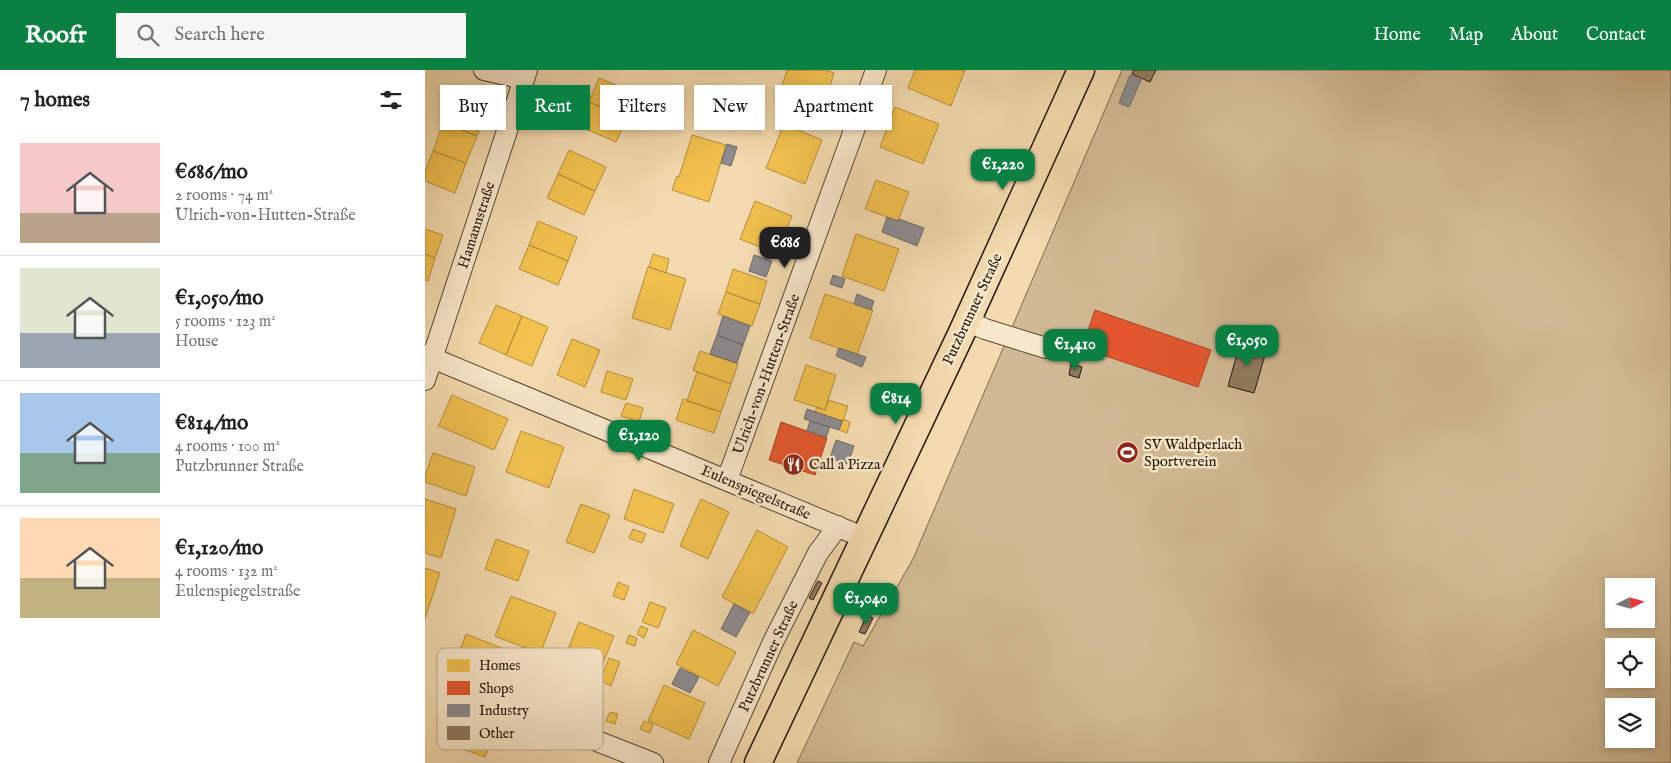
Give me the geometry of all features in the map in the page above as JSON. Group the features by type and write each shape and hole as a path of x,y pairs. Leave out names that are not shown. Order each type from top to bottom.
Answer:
{"main road":[{"name":"Putzbrunner Straße","path":"757,763 967,321 1081,70"}],"street":[{"path":"484,70 526,74"},
{"name":"Ulrich-von-Hutten-Straße","path":"727,480 876,70"},
{"name":"Hamannstraße","path":"425,380 429,356 526,74"},
{"path":"967,321 1046,348"},
{"name":"Eulenspiegelstraße","path":"429,356 865,538"},
{"name":"Putzbrunner Straße","path":"719,763 775,640 818,553 838,526"},
{"path":"603,743 653,763"}],"shaded area":[{"path":"1122,70 1671,70 1671,763 797,763 854,642 863,646 913,559"}],"building: Homes":[{"path":"787,70 826,70 834,73 830,85 782,85"},
{"path":"915,70 965,70 951,106 908,88"},
{"path":"599,78 616,85 600,85 600,107 590,102"},
{"path":"590,102 600,107 600,130 622,130 616,142 588,130 590,130"},
{"path":"895,107 939,124 923,164 880,147 886,130 892,130 892,115"},
{"path":"440,130 461,130 477,136 466,163 433,151"},
{"path":"461,130 479,130 477,136"},
{"path":"782,130 798,130 822,140 805,184 766,168"},
{"path":"692,135 726,145 709,202 672,190 677,176 679,177"},
{"path":"569,150 606,167 595,191 558,174"},
{"path":"433,151 466,163 455,193 425,181 425,172"},
{"path":"558,174 595,191 584,215 547,198"},
{"path":"876,180 909,192 898,221 865,209"},
{"path":"755,201 792,216 777,254 740,239"},
{"path":"538,221 577,237 568,261 529,245"},
{"path":"425,229 443,235 435,258 425,254"},
{"path":"856,234 899,249 884,291 842,276"},
{"path":"529,245 568,261 558,285 519,269"},
{"path":"425,254 435,258 428,281 425,280"},
{"path":"653,254 669,259 666,273 649,267"},
{"path":"648,267 686,279 670,330 632,318"},
{"path":"733,269 767,281 760,304 726,292"},
{"path":"726,292 760,304 752,326 718,314"},
{"path":"825,294 873,310 857,355 810,338"},
{"path":"496,305 522,316 506,355 479,343"},
{"path":"522,316 548,327 532,366 506,355"},
{"path":"572,339 600,350 585,387 557,375"},
{"path":"700,351 738,364 731,384 693,370"},
{"path":"806,365 836,375 825,410 794,400"},
{"path":"607,371 633,379 626,400 601,392"},
{"path":"697,372 731,384 721,412 687,401"},
{"path":"452,395 508,419 494,450 438,427"},
{"path":"683,399 721,412 714,433 676,420"},
{"path":"828,400 848,406 843,421 815,412 817,407 825,410"},
{"path":"626,403 643,408 639,422 621,416"},
{"path":"843,419 850,422 847,433 839,430"},
{"path":"521,431 564,447 549,488 506,472"},
{"path":"433,453 475,467 466,496 425,482 425,476"},
{"path":"634,489 674,504 663,533 624,519"},
{"path":"425,499 456,509 441,558 425,553"},
{"path":"701,499 729,512 708,559 680,546"},
{"path":"581,504 610,515 594,553 566,542"},
{"path":"633,529 646,534 642,543 629,538"},
{"path":"757,530 788,547 753,614 722,597"},
{"path":"496,539 529,551 518,581 485,569"},
{"path":"425,568 440,573 425,619"},
{"path":"618,582 629,587 624,600 613,596"},
{"path":"511,596 556,613 542,648 525,648 495,636"},
{"path":"650,602 666,608 658,628 642,622"},
{"path":"579,622 614,636 603,663 603,648 568,648"},
{"path":"641,626 648,629 644,638 637,634"},
{"path":"693,630 736,652 718,686 676,664"},
{"path":"466,634 502,648 461,648"},
{"path":"629,635 637,638 635,646 626,643"},
{"path":"609,658 620,662 611,686 603,682 603,673"},
{"path":"664,685 705,703 689,739 648,721"},
{"path":"610,712 618,714 615,724 606,721"},
{"path":"644,721 653,725 650,733 640,729"},
{"path":"465,750 488,750 485,757"}],"building: Shops":[{"path":"1095,310 1211,350 1198,387 1082,348"},
{"path":"781,422 827,438 815,475 769,460"}],"building: Industry":[{"path":"1130,75 1141,80 1129,107 1119,103"},
{"path":"727,144 737,147 731,166 721,163"},
{"path":"887,217 898,221 899,219 924,228 917,246 882,232"},
{"path":"754,255 772,261 766,277 749,271"},
{"path":"833,275 845,279 842,288 830,284"},
{"path":"857,294 874,301 871,310 854,304"},
{"path":"723,316 750,326 743,345 717,335"},
{"path":"717,335 743,345 737,363 710,354"},
{"path":"839,348 866,357 862,367 836,356"},
{"path":"807,409 842,421 839,430 804,419"},
{"path":"810,421 830,427 826,437 807,431"},
{"path":"836,440 854,446 848,464 830,458"},
{"path":"734,604 750,612 736,637 721,629"},
{"path":"680,668 699,677 690,693 672,684"}],"building: Other":[{"path":"1134,70 1156,70 1150,82 1132,74"},
{"path":"1241,340 1267,348 1254,393 1228,386"},
{"path":"1071,364 1082,367 1079,378 1069,375"},
{"path":"818,581 822,583 813,600 809,598"},
{"path":"867,615 873,618 865,634 859,632"}],"place":[{"name":"SV Waldperlach Sportverein","path":"1128,453"},
{"name":"Call a Pizza","path":"793,464"}]}
